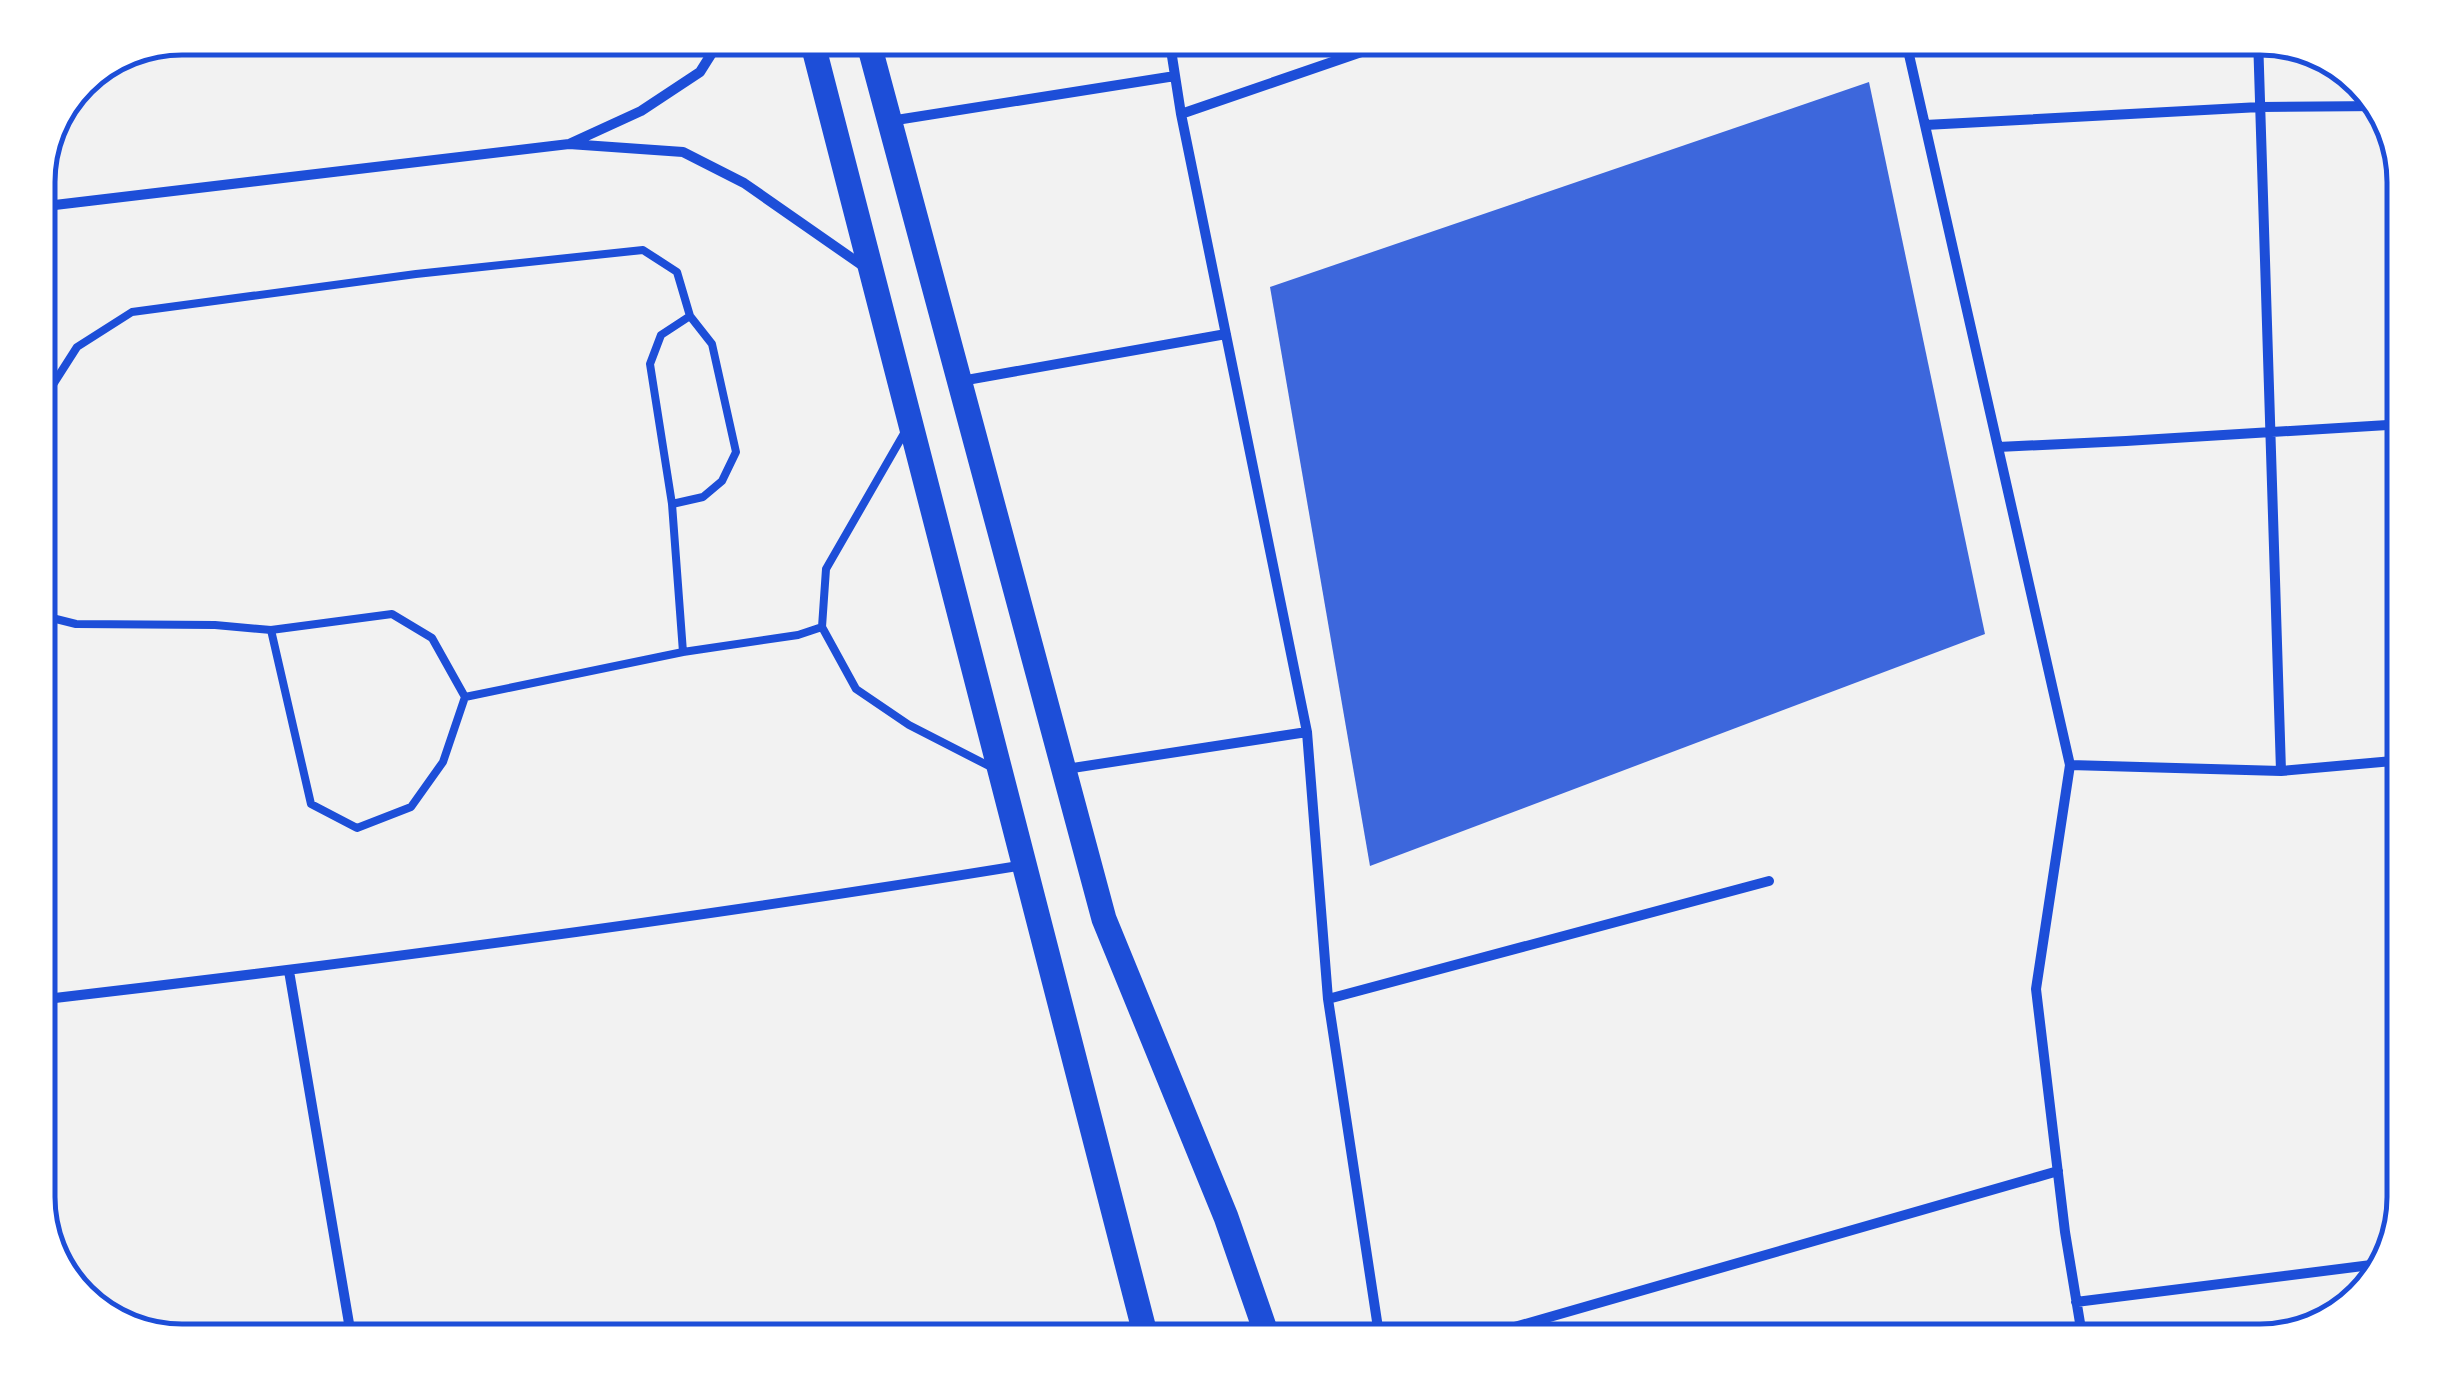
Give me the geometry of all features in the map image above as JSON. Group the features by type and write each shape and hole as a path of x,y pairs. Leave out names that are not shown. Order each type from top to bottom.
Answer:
{"main road":[{"path":"815,55 1143,1324"},
{"path":"870,55 1104,919 1226,1217 1263,1324"}],"street":[{"path":"569,144 641,111 700,72 711,55"},
{"path":"1172,55 1307,732 1328,999 1377,1324"},
{"path":"1181,114 1355,55"},
{"path":"1910,55 2070,765 2036,989 2079,1324"},
{"path":"2258,55 2282,771"},
{"path":"888,122 1175,76"},
{"path":"1925,125 2260,107 2362,106"},
{"path":"55,206 569,144 684,152 744,182 872,272"},
{"path":"958,382 1226,334"},
{"path":"1998,446 2387,425"},
{"path":"1063,770 1307,732"},
{"path":"2070,765 2282,771 2387,762"},
{"path":"55,998 289,971 833,896 1025,864"},
{"path":"1328,999 1769,881"},
{"path":"289,971 349,1324"},
{"path":"1528,1324 2058,1171"},
{"path":"2076,1302 2367,1266"}],"lane":[{"path":"55,381 77,347 132,312 416,274 642,250 677,272 690,316 712,344 736,452 722,481 703,497 672,504"},
{"path":"683,652 672,504 650,364 661,336 690,316"},
{"path":"911,422 826,569 822,627 856,689 908,725 1001,772"},
{"path":"55,619 76,624 216,625 271,630 392,614 432,638 465,697 443,762 411,807 357,828 311,804 271,630"},
{"path":"465,697 822,627"}],"building":[{"path":"1869,82 1985,634 1370,866 1270,287"}]}
